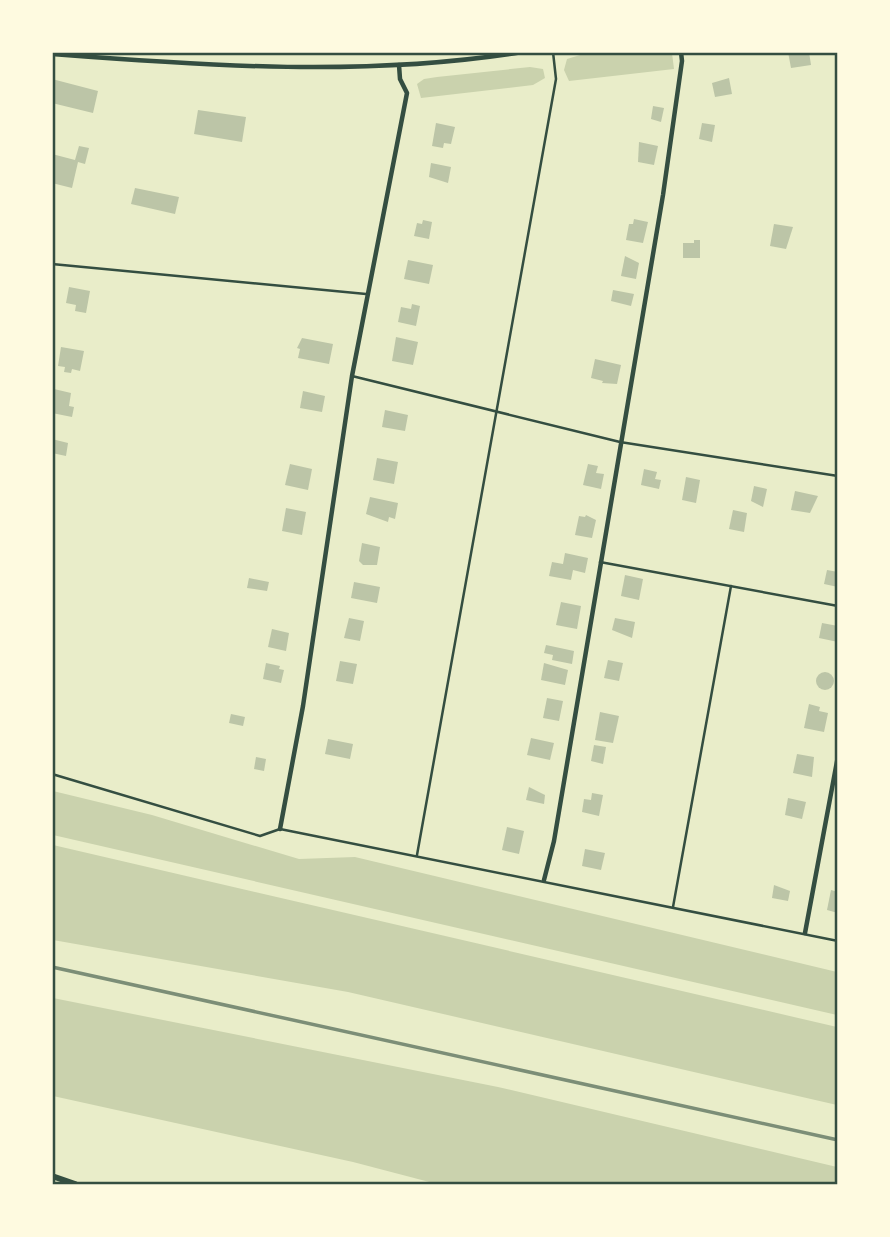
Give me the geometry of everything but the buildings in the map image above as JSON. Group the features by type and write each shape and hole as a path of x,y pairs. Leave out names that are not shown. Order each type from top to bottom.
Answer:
{"main road":[{"path":"52,1176 75,1185"}],"street":[{"path":"52,54 200,65 399,65 462,62 522,52"},
{"path":"544,880 554,841 663,195 681,52"},
{"path":"280,829 303,706 366,294 407,93 400,79 399,65"},
{"path":"805,933 838,756"}],"lane":[{"path":"417,855 556,79 553,52"},
{"path":"52,264 366,294"},
{"path":"352,376 620,442 838,476"},
{"path":"600,562 838,606"},
{"path":"673,906 731,586"},
{"path":"52,774 260,836 280,829 838,941"}],"green space":[{"path":"590,52 672,53 674,69 569,81 564,70 567,59"},
{"path":"530,67 543,69 545,78 533,85 421,98 417,84 424,79 437,77"},
{"path":"53,791 152,815 299,859 355,857 837,972 837,1015 53,835"},
{"path":"53,845 837,1027 837,1105 348,992 53,940"},
{"path":"53,998 498,1087 837,1167 837,1184 437,1184 353,1162 53,1096"}],"railway":[{"path":"52,967 838,1140"}]}
